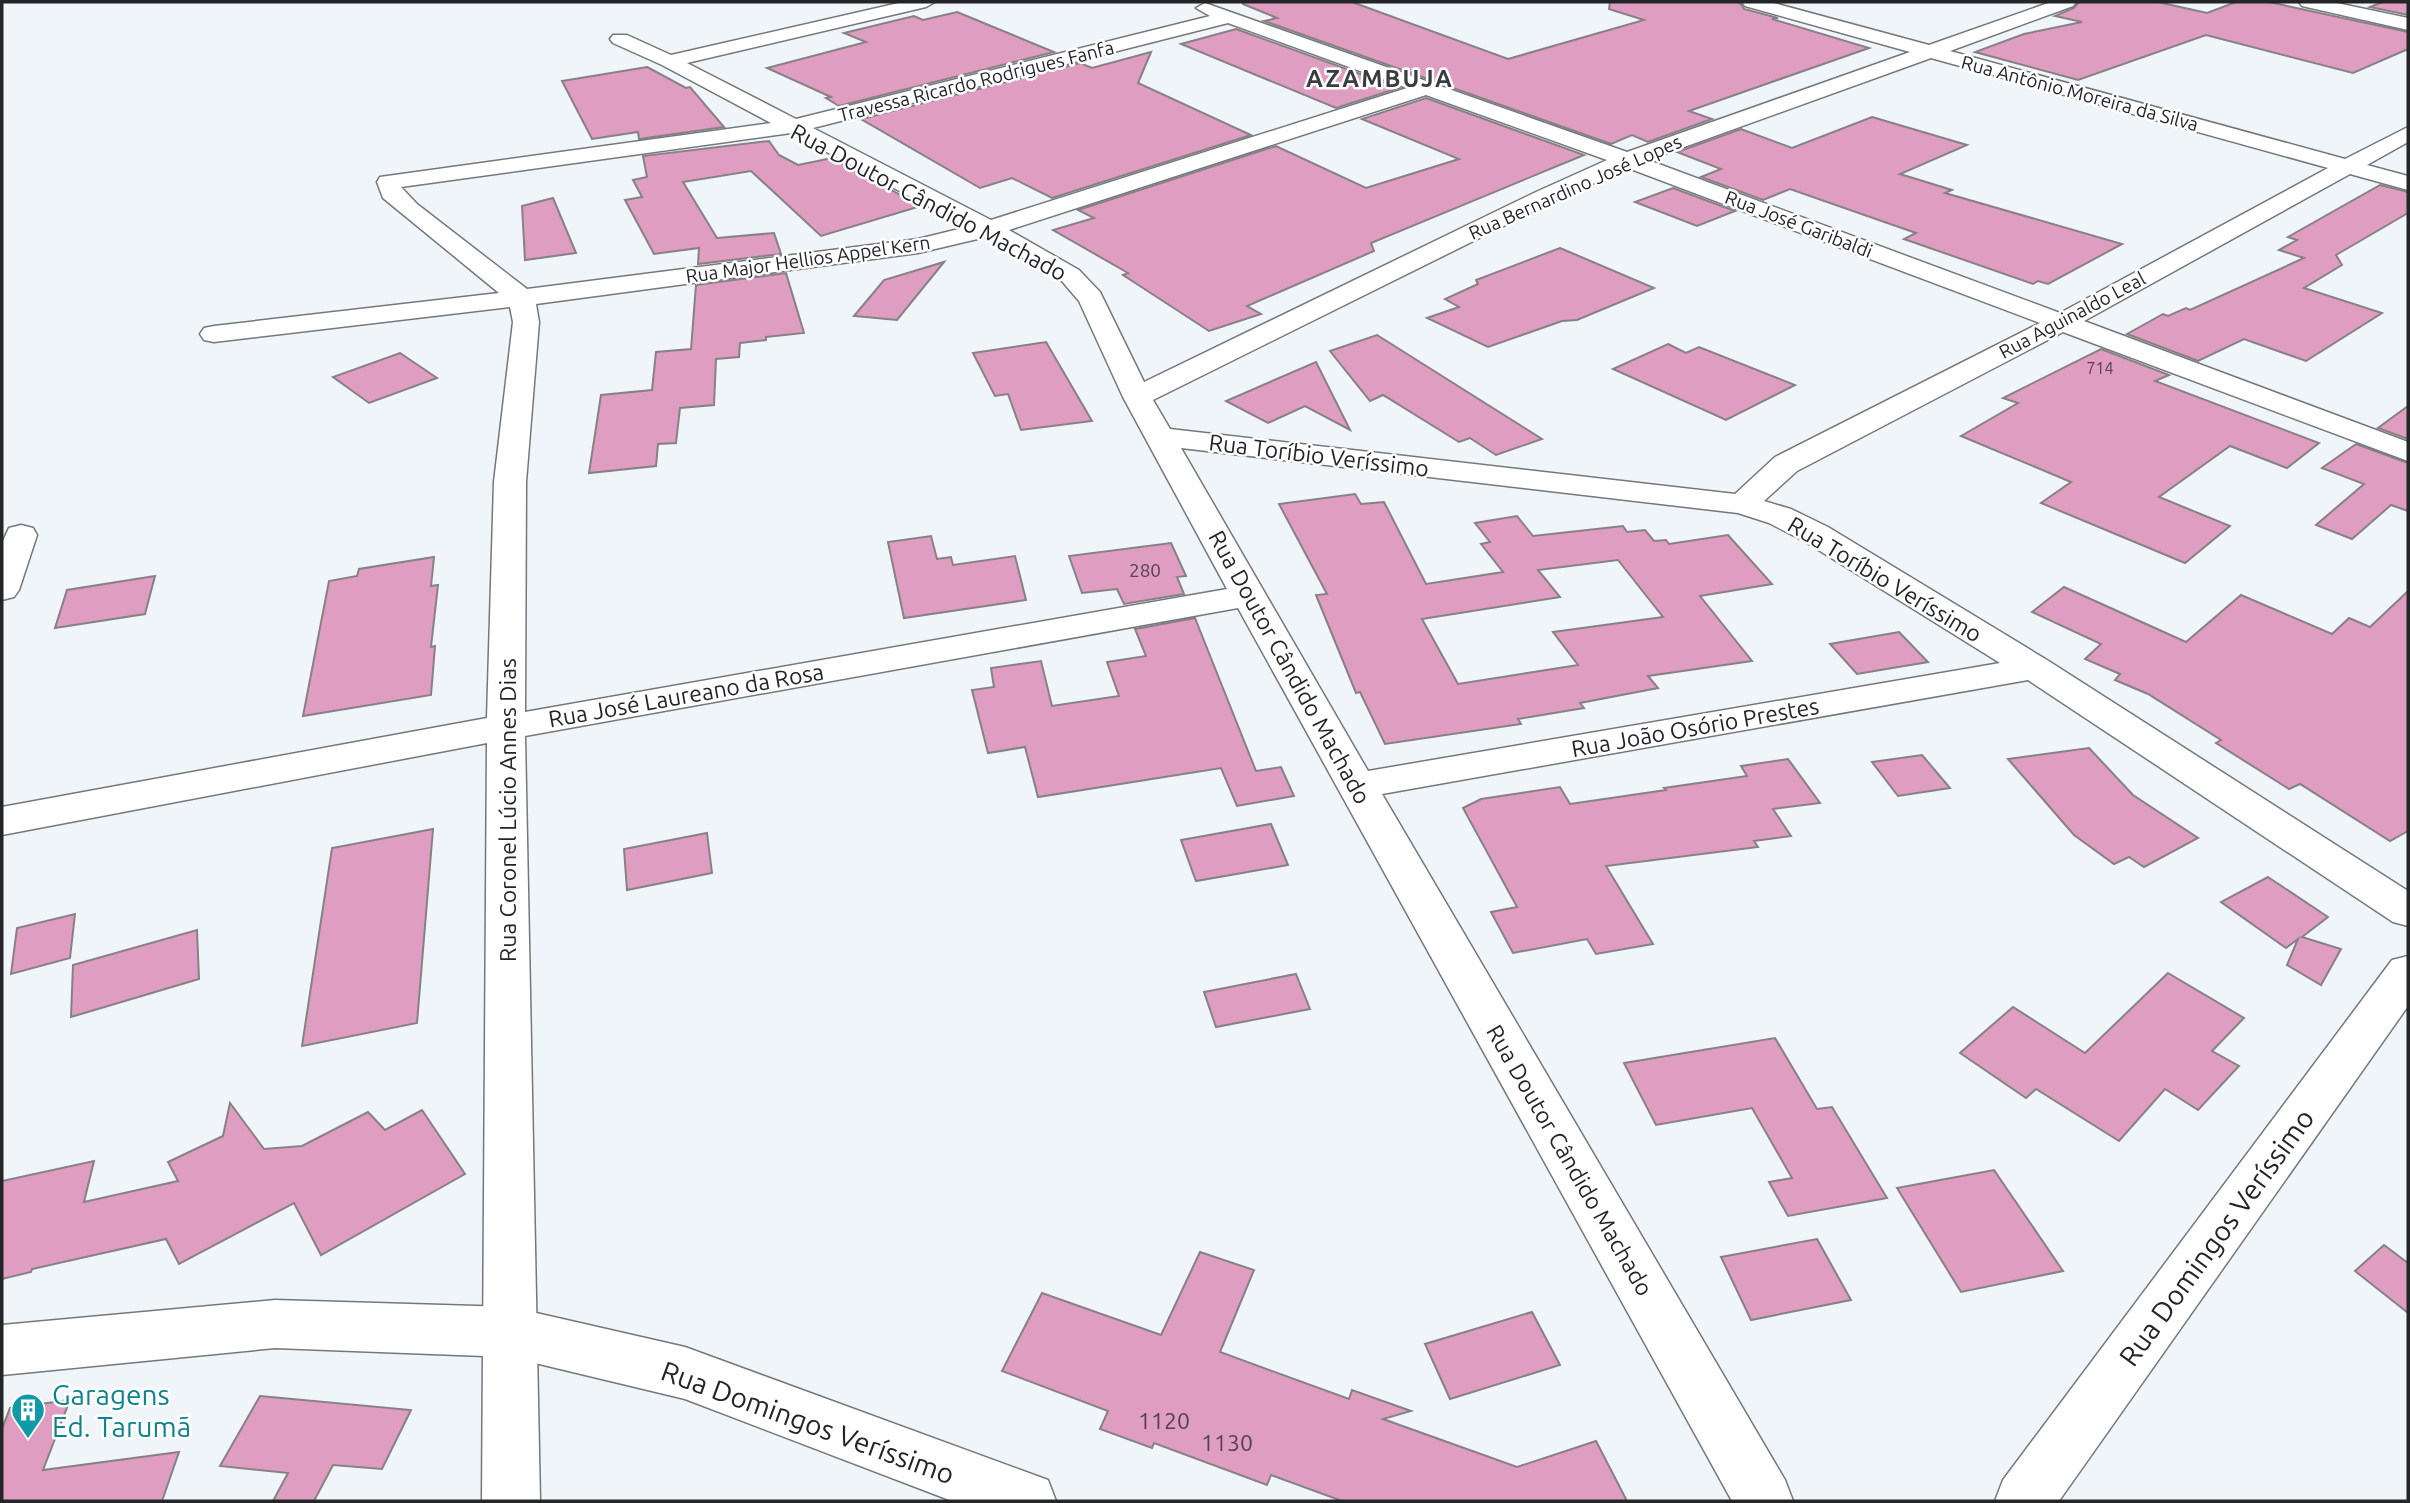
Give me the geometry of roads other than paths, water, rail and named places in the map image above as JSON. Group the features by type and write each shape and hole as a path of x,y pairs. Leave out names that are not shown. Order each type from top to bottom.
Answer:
{"street":[{"path":"669,61 926,2"},
{"name":"Rua José Garibaldi","path":"1187,2 1423,89 1627,160 2408,452"},
{"name":"Rua Antônio Moreira da Silva","path":"1751,2 2408,183"},
{"name":"Rua Bernardino José Lopes","path":"1137,397 1544,197 1627,160 2067,2"},
{"path":"2308,2 2408,24"},
{"name":"Travessa Ricardo Rodrigues Fanfa","path":"522,298 409,209 391,193 388,182 791,127 1228,17"},
{"name":"Rua Doutor Cândido Machado","path":"620,39 669,61 989,229 1070,275 1091,298 1137,397 1162,437 1248,596 1764,1501"},
{"name":"Rua Major Hellios Appel Kern","path":"214,334 522,298 918,246 989,229 1423,89"},
{"name":"Rua Aguinaldo Leal","path":"1742,504 1786,464 2062,323 2408,133"},
{"name":"Rua Coronel Lúcio Annes Dias","path":"511,1501 506,727 510,482 526,322 522,298"},
{"name":"Rua Toríbio Veríssimo","path":"1162,437 1742,504 1780,516 1816,534 2034,668 2408,911"},
{"path":"2,590 21,535"},
{"name":"Rua José Laureano da Rosa","path":"2,821 506,727 1248,596"},
{"name":"Rua João Osório Prestes","path":"1356,786 2034,668"},
{"name":"Rua Domingos Veríssimo","path":"2024,1501 2408,972"},
{"name":"Rua Domingos Veríssimo","path":"2,1350 275,1324 510,1332 685,1373 1027,1501"}],"place":[{"name":"Garagens Ed. Tarumã","path":"28,1440"}],"district":[{"name":"AZAMBUJA","path":"1380,78"}]}
